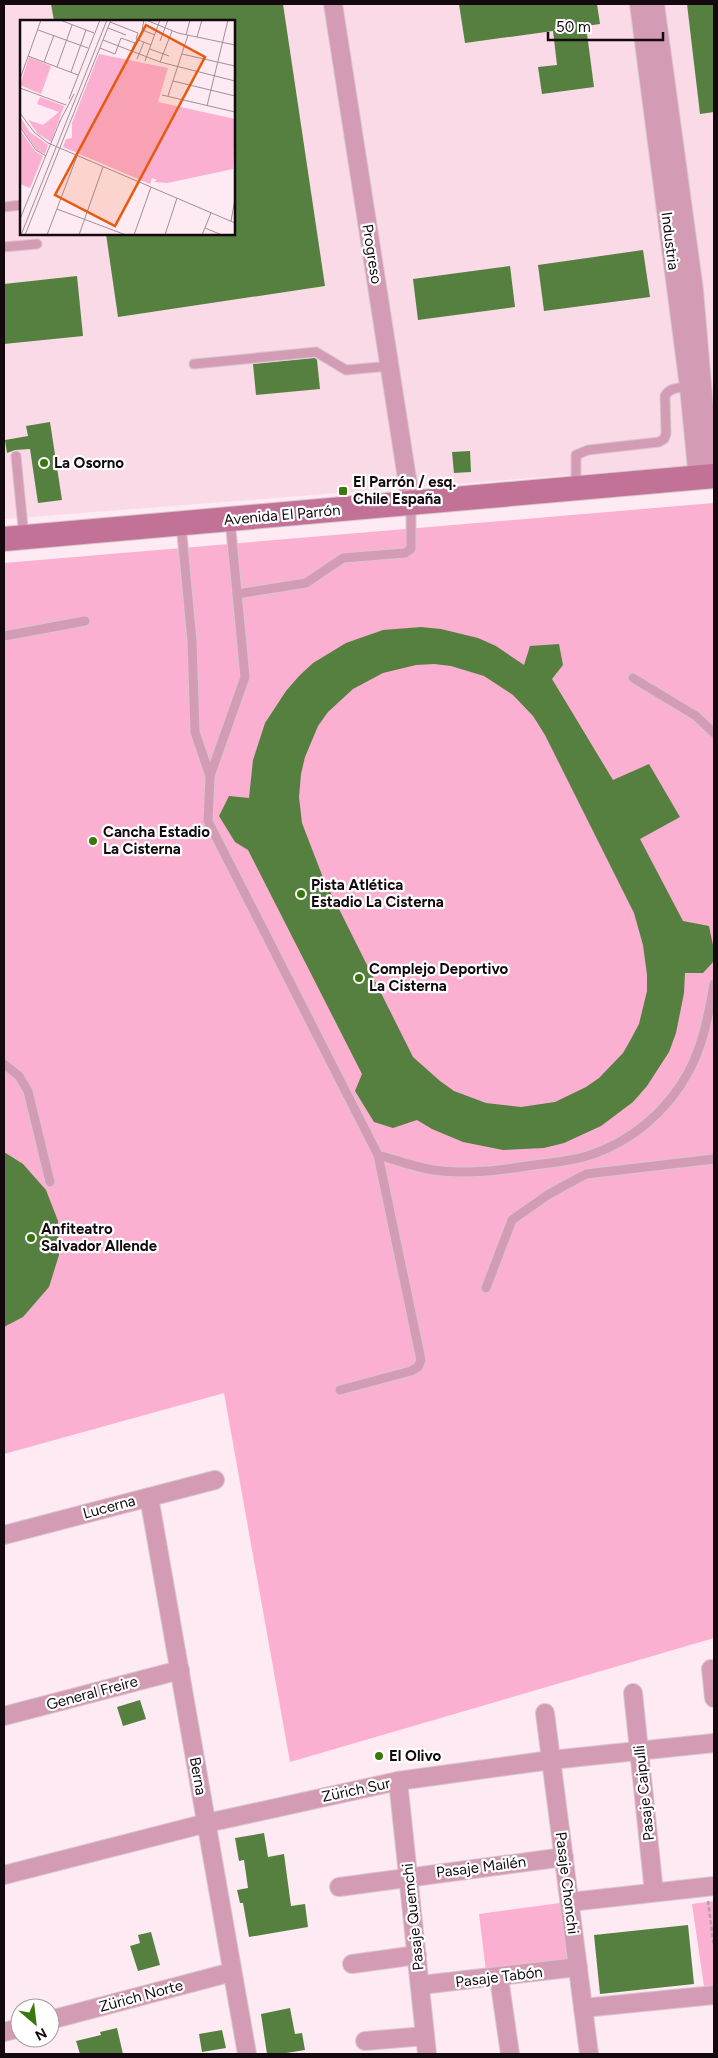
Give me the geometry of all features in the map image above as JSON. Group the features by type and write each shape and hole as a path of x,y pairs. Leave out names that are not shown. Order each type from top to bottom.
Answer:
{"main road":[{"name":"Avenida El Parrón","path":"14,538 709,478"}],"street":[{"name":"Progreso","path":"333,4 411,504"},
{"name":"Industria","path":"639,4 689,387 709,478"},
{"name":"Industria","path":"655,4 694,290 709,478"},
{"name":"Lucerna","path":"4,1535 215,1480"},
{"name":"Berna","path":"149,1497 247,2054"},
{"path":"711,1669 714,1698"},
{"name":"General Freire","path":"4,1716 180,1670"},
{"name":"Pasaje Caipulli","path":"633,1693 654,1892"},
{"name":"Pasaje Chonchi","path":"545,1713 589,2054"},
{"name":"Zürich Sur","path":"4,1875 207,1822 398,1781 551,1760 714,1742"},
{"name":"Pasaje Quemchi","path":"398,1781 418,1955 427,2054"},
{"name":"Pasaje Mailén","path":"339,1887 564,1856"},
{"path":"570,1902 710,1886"},
{"path":"352,1964 418,1955"},
{"name":"Pasaje Tabón","path":"421,1986 578,1967"},
{"name":"Zürich Norte","path":"60,2017 232,1972"},
{"path":"499,1978 510,2054"},
{"path":"583,2008 714,1996"},
{"path":"365,2041 425,2036"}],"lane":[{"path":"4,207 20,205"},
{"path":"4,247 37,244"},
{"path":"194,364 316,352 346,370 390,366"},
{"path":"576,489 576,455 588,450 659,442 664,439 666,434 665,396 668,391 675,388 689,387"},
{"path":"14,538 16,456"},
{"path":"237,594 306,583 343,558 405,553 411,549 411,504"},
{"path":"230,519 245,677 210,776 208,821 378,1155 421,1360 418,1367 412,1371 340,1390"},
{"path":"181,524 192,641 195,732 210,776"},
{"path":"4,636 85,621"},
{"path":"633,678 696,716 714,733"},
{"path":"378,1155 432,1170 481,1173 573,1160 616,1143 644,1125 658,1113 681,1085 690,1069 707,1021 714,984"},
{"path":"4,1064 20,1076 28,1090 50,1182"},
{"path":"486,1288 512,1220 549,1194 586,1174 714,1159"}],"path":[{"path":"710,1886 714,1947"}],"shaded area":[{"path":"4,4 714,4 714,451 686,466 4,519"},
{"name":"Complejo Deportivo La Cisterna","path":"714,503 714,1638 290,1762 224,1393 4,1454 4,563"},
{"path":"714,1901 714,1985 704,1986 692,1904"},
{"path":"560,1903 567,1960 486,1971 479,1914"}],"building":[{"path":"51,4 283,4 325,286 118,317 106,235 235,235 235,20 54,20"},
{"path":"459,4 597,4 600,24 586,26 594,87 542,94 538,67 557,65 553,31 465,43"},
{"path":"687,4 714,4 714,112 700,114"},
{"path":"643,250 650,297 544,311 538,265"},
{"path":"510,266 515,307 418,320 413,279"},
{"path":"77,276 83,336 4,344 4,284"},
{"path":"315,358 317,360 320,389 256,395 253,364"},
{"name":"La Osorno","path":"50,422 62,500 38,503 30,449 15,450 7,453 5,440 28,436 26,426"},
{"path":"470,451 471,472 454,473 452,452"},
{"name":"Pista Atlética Estadio La Cisterna","path":"421,627 441,629 478,638 496,646 524,665 530,646 559,644 563,665 552,679 613,780 649,764 680,817 640,839 683,921 709,926 714,950 714,961 703,973 685,973 684,993 676,1033 669,1052 647,1086 633,1102 601,1126 564,1143 544,1148 503,1150 463,1142 432,1129 417,1120 393,1128 374,1122 355,1091 362,1074 248,850 235,842 219,816 229,796 249,798 253,760 265,723 286,691 299,676 313,663 346,643 383,630","holes":["434,664 451,666 484,676 513,695 533,716 545,735 634,913 643,945 647,991 639,1024 631,1039 623,1053 599,1078 586,1087 555,1102 521,1107 486,1103 454,1091 413,1057 322,875 302,823 299,797 301,774 305,757 318,726 328,712 353,689 383,673 416,665"]},
{"name":"Anfiteatro Salvador Allende","path":"4,1152 23,1164 46,1190 58,1221 59,1255 49,1287 23,1317 4,1327"},
{"path":"140,1700 146,1719 123,1726 117,1707"},
{"path":"264,1833 268,1857 284,1854 291,1906 305,1904 308,1927 249,1937 243,1903 240,1903 237,1890 248,1888 244,1860 239,1861 235,1838"},
{"path":"688,1925 694,1984 600,1994 594,1935"},
{"path":"151,1932 160,1965 138,1971 130,1946 140,1943 138,1935"},
{"path":"290,2008 295,2034 302,2033 305,2050 267,2054 261,2014"},
{"path":"117,2028 123,2054 80,2054 76,2041 101,2035 100,2032"},
{"path":"222,2030 226,2048 202,2052 199,2034"}],"place":[{"name":"La Osorno","path":"44,463"},
{"name":"El Parrón / esq. Chile España","path":"343,491"},
{"name":"Cancha Estadio La Cisterna","path":"93,841"},
{"name":"Pista Atlética Estadio La Cisterna","path":"301,894"},
{"name":"Complejo Deportivo La Cisterna","path":"359,978"},
{"name":"Anfiteatro Salvador Allende","path":"31,1238"},
{"name":"El Olivo","path":"379,1756"}]}
